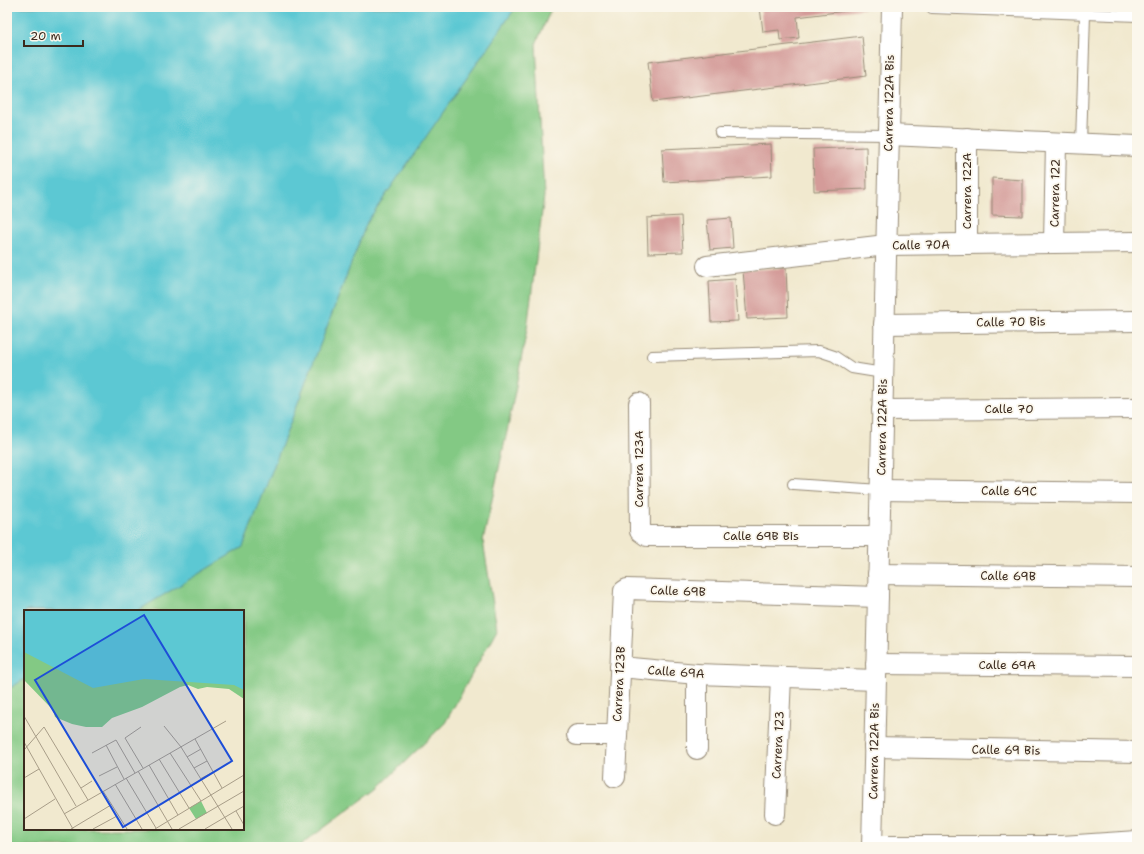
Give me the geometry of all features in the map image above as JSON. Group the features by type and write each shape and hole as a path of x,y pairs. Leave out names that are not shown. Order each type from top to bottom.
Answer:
{"street":[{"name":"Carrera 122A Bis","path":"870,847 878,597 892,7"},
{"path":"889,135 1137,146"},
{"name":"Carrera 122A","path":"967,138 967,244"},
{"name":"Carrera 122","path":"1054,243 1056,143"},
{"name":"Calle 70A","path":"707,266 886,246 1137,242"},
{"name":"Calle 70 Bis","path":"884,324 1137,321"},
{"name":"Carrera 123A","path":"639,403 640,531 643,534"},
{"name":"Calle 70","path":"882,410 1137,408"},
{"name":"Calle 69C","path":"880,490 1137,493"},
{"name":"Calle 69B Bis","path":"643,534 647,536 879,536"},
{"name":"Calle 69B","path":"878,574 1137,577"},
{"name":"Calle 69B","path":"624,591 627,589 878,597"},
{"name":"Carrera 123B","path":"615,777 624,591"},
{"name":"Calle 69A","path":"620,667 697,674 782,677 876,672 1137,666"},
{"path":"697,674 697,750"},
{"name":"Carrera 123","path":"775,814 782,677"},
{"path":"577,735 617,735"},
{"name":"Calle 69 Bis","path":"874,748 1137,752"},
{"path":"870,847 1062,846 1137,841"}],"lane":[{"path":"932,8 1137,16"},
{"path":"1081,144 1085,14"},
{"path":"720,133 889,135"},
{"path":"652,356 819,351 834,356 852,368 883,373"},
{"path":"793,484 880,490"}],"green space":[{"path":"7,7 552,7 536,44 544,196 527,329 508,427 483,541 497,629 445,723 378,788 298,847 7,847"}],"water":[{"path":"7,7 516,7 367,222 243,547 139,610 24,610 24,680 7,690"}],"building":[{"path":"760,7 869,8 797,17 799,38 780,40 779,30 763,32"},
{"path":"862,36 866,76 653,102 648,62"},
{"path":"771,144 772,176 664,182 662,149"},
{"path":"866,147 867,189 814,191 813,149"},
{"path":"992,178 1023,180 1023,216 992,215"},
{"path":"681,216 683,252 648,253 647,218"},
{"path":"731,218 733,248 710,250 707,220"},
{"path":"786,268 788,317 747,319 743,270"},
{"path":"735,279 738,321 711,322 709,281"}]}
